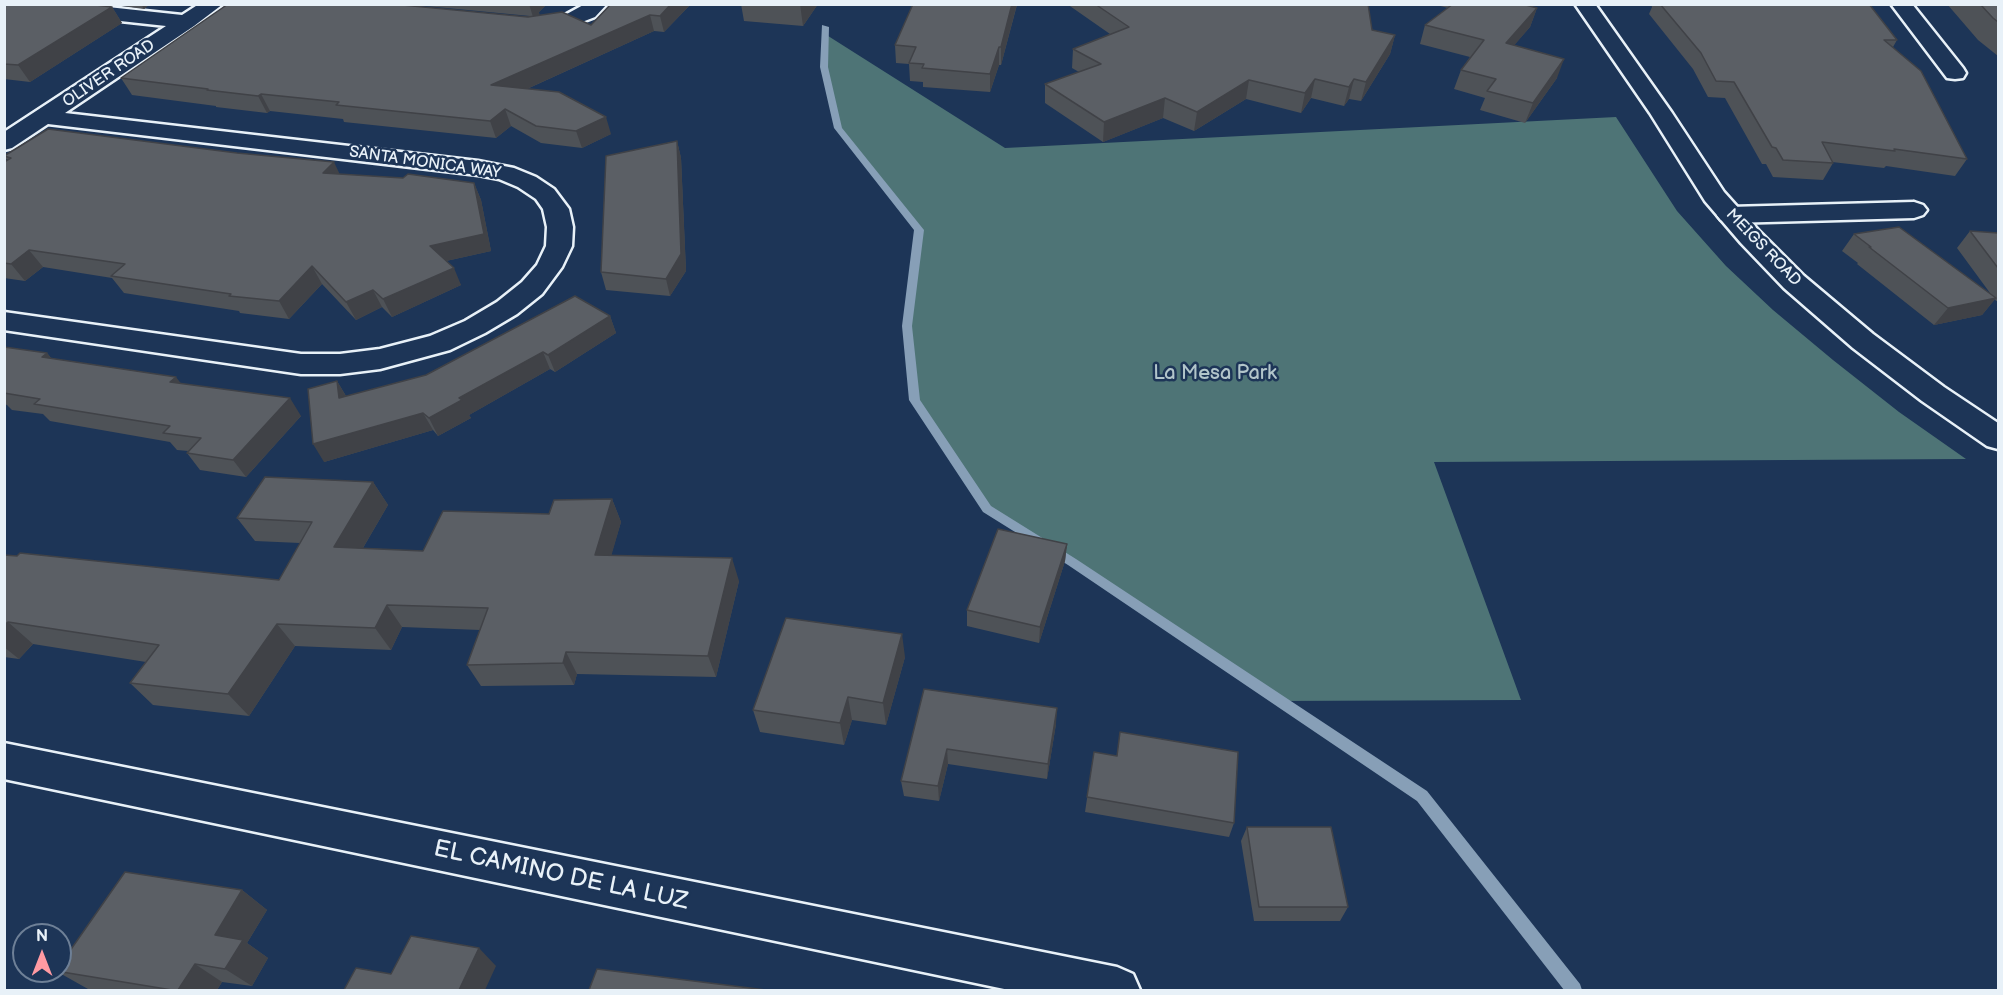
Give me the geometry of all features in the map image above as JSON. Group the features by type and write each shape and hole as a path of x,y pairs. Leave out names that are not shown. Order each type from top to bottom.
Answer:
{"street":[{"path":"20,4 187,22"},
{"name":"OLIVER ROAD","path":"4,143 213,4"},
{"path":"510,23 556,24 579,17 597,4"},
{"name":"MEIGS ROAD","path":"1585,4 1730,215 1794,282 1863,341 1933,394 1998,438"},
{"path":"1901,4 1955,74"},
{"name":"SANTA MONICA WAY","path":"4,321 301,364 339,364 380,359 440,343 475,327 507,308 531,288 543,274 559,246 561,227 556,209 545,194 527,182 505,173 44,117"},
{"path":"1730,215 1914,210"},
{"name":"EL CAMINO DE LA LUZ","path":"4,761 1117,990"}],"green space":[{"name":"La Mesa Park","path":"825,34 1005,148 1616,117 1677,211 1726,266 1773,310 1833,360 1899,412 1966,459 1434,462 1521,700 1275,701 1072,562 987,509 915,400 907,326 919,230 838,128 824,67"}],"building":[{"path":"4,4 88,4 112,7 18,65 4,64"},
{"path":"228,4 392,4 528,17 562,12 591,25 611,4 671,4 660,16 650,15 491,85 559,92 606,117 576,131 536,126 505,109 490,121 336,105 339,102 261,94 258,96 121,78"},
{"path":"913,4 1012,4 1001,47 999,47 990,74 922,68 924,64 909,63 916,47 895,45"},
{"path":"1095,4 1368,4 1372,30 1395,35 1366,82 1354,79 1349,87 1315,79 1305,93 1249,80 1197,112 1165,98 1104,122 1045,84 1101,64 1073,49 1129,27"},
{"path":"1453,4 1522,4 1537,8 1506,43 1564,59 1533,103 1487,91 1496,79 1461,70 1484,40 1425,25"},
{"path":"1660,4 1869,4 1897,40 1884,40 1921,71 1967,159 1822,142 1833,163 1783,160 1776,148 1772,147 1734,82 1716,81 1701,53"},
{"path":"1980,4 1998,4 1998,22 1993,18"},
{"path":"48,129 237,153 334,162 323,173 403,178 408,174 474,183 484,234 430,246 454,268 383,299 373,290 346,302 312,266 279,301 229,296 231,294 111,276 125,264 29,250 11,264 4,263 4,162 11,158 4,156"},
{"path":"677,141 681,254 666,279 601,272 606,156"},
{"path":"1899,227 1996,298 1948,308 1854,234"},
{"path":"1970,231 1998,233 1998,268"},
{"path":"575,296 610,316 548,355 543,352 459,398 462,400 429,418 423,413 313,444 308,389 337,381 339,398 426,375"},
{"path":"4,347 47,353 42,357 176,377 170,382 290,398 233,460 187,453 201,438 163,433 170,426 34,404 40,399 4,393"},
{"path":"265,477 373,482 334,547 423,551 443,511 549,514 554,500 612,499 595,555 732,558 708,656 566,652 563,663 467,665 488,608 387,605 375,628 277,624 228,694 130,683 159,645 8,622 4,625 4,555 17,556 20,553 279,580 312,522 237,518"},
{"path":"998,529 1067,544 1040,627 967,610"},
{"path":"786,618 902,634 883,703 848,697 840,723 753,710"},
{"path":"924,689 1057,708 1048,764 947,749 938,786 901,781"},
{"path":"1120,732 1238,752 1234,823 1087,797 1094,752 1117,756"},
{"path":"1247,827 1331,827 1348,907 1259,907"},
{"path":"125,872 242,890 215,935 243,940 225,969 195,964 178,990 72,974 72,948"},
{"path":"411,936 479,948 459,990 344,990 356,968 391,974"},
{"path":"597,969 766,990 589,990"}],"waterway":[{"path":"825,27 824,67 838,128 919,230 907,326 915,400 987,509 1072,562 1422,796 1574,990"}]}
